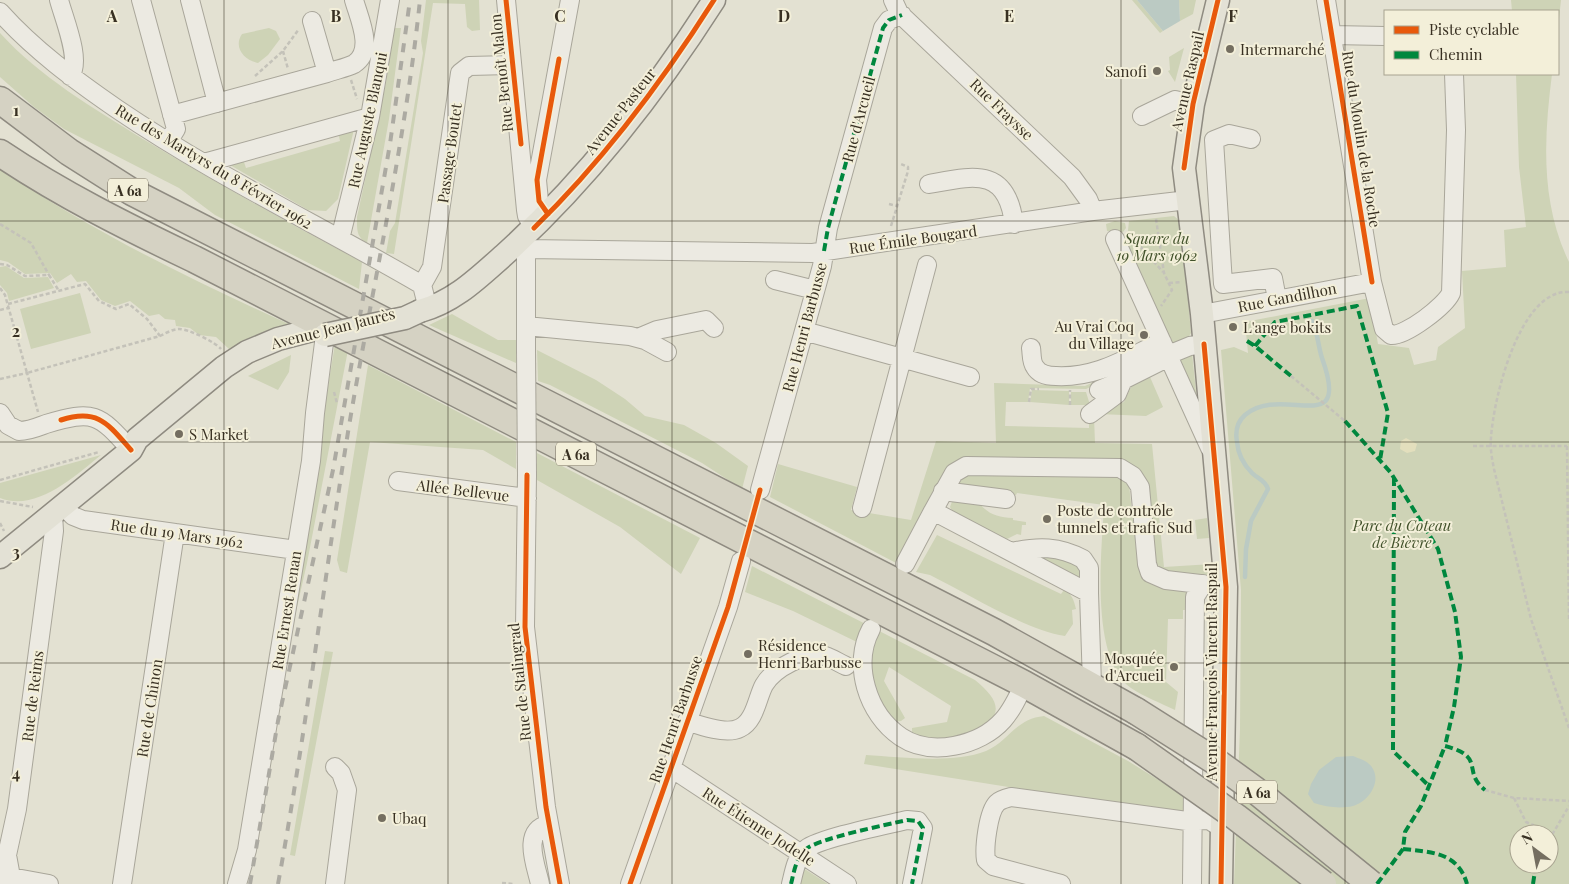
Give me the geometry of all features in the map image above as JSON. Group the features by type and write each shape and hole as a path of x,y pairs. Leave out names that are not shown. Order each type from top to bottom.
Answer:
{"highway":[{"name":"A 6a","path":"0,100 61,147 132,192 1092,684 1241,780 1371,884"},
{"path":"0,133 72,184 194,258"},
{"name":"A 6a","path":"0,153 74,199 194,258 1024,684 1137,747 1236,817 1323,884"}],"main road":[{"name":"Avenue Pasteur","path":"532,233 591,168 644,103 714,0"},
{"name":"Avenue Raspail","path":"1216,460 1202,314 1184,168 1186,140 1184,102 1218,0"},
{"name":"Avenue Jean Jaurès","path":"0,557 52,509 141,443 227,375 264,355 299,342 405,318 447,301 464,290 532,233"},
{"name":"Avenue Jean Jaurès","path":"132,448 137,439 224,367 247,352 278,339 324,327 402,311 424,310"},
{"name":"Avenue François Vincent Raspail","path":"1216,460 1226,587 1221,884"}],"street":[{"path":"59,0 75,60 75,70 70,76"},
{"path":"141,0 176,129 168,142"},
{"path":"190,0 217,103"},
{"path":"172,115 354,63 363,54 364,40 354,0"},
{"name":"Rue Auguste Blanqui","path":"340,239 370,117 390,0"},
{"name":"Rue Benoît Malon","path":"506,0 527,216 532,233"},
{"path":"532,233 539,201 537,194 538,173 570,0"},
{"name":"Rue du Moulin de la Roche","path":"1326,0 1372,282 1382,325 1388,333 1397,335 1406,330 1444,304 1451,293 1456,130 1454,75"},
{"name":"Rue Fraysse","path":"897,8 1072,177 1084,192 1093,211"},
{"name":"Rue d'Arcueil","path":"824,251 828,228 884,25 897,8"},
{"name":"Rue des Martyrs du 8 Février 1962","path":"0,12 38,50 70,76 168,142 422,285"},
{"path":"306,24 327,72"},
{"path":"1332,35 1384,36"},
{"name":"Passage Boutet","path":"422,285 432,267 460,73 469,66 512,65"},
{"path":"1142,117 1184,102"},
{"path":"204,163 370,117"},
{"path":"1186,140 1214,140 1229,134 1251,139"},
{"path":"1214,140 1223,284 1273,278 1278,299"},
{"path":"521,144 525,156 533,158 539,154 544,144"},
{"path":"929,184 977,176 992,181 1001,188 1009,203 1014,224"},
{"name":"Rue Émile Bougard","path":"532,233 824,251 1093,211 1188,200"},
{"name":"Rue de Stalingrad","path":"532,233 526,326 528,498 525,627 549,824 560,884"},
{"path":"1121,236 1152,320 1216,460"},
{"name":"Rue Henri Barbusse","path":"760,490 824,251"},
{"path":"862,508 927,265"},
{"path":"775,280 815,290"},
{"name":"Rue Gandilhon","path":"1202,314 1372,282"},
{"path":"422,285 424,310"},
{"path":"638,338 657,330 706,320 714,328"},
{"path":"526,326 638,338 653,343 667,352"},
{"path":"804,331 970,377"},
{"name":"Rue Ernest Renan","path":"236,884 247,850 311,461 315,413 327,382 325,335"},
{"path":"1031,348 1033,363 1039,372 1051,376 1076,377 1166,352 1204,344"},
{"path":"1099,390 1123,380 1166,352"},
{"path":"1090,414 1117,394 1123,380"},
{"path":"0,414 8,426 19,431 79,415 97,418 132,448"},
{"path":"905,564 954,473 966,466 1125,470 1133,476 1140,487 1148,569 1154,576 1166,580 1226,587"},
{"name":"Allée Bellevue","path":"398,481 528,498"},
{"path":"943,491 1006,499"},
{"name":"Rue du 19 Mars 1962","path":"52,509 83,520 296,550"},
{"name":"Rue de Reims","path":"6,876 17,810 54,531 52,509"},
{"path":"933,511 1089,593"},
{"name":"Rue de Chinon","path":"122,884 175,533"},
{"path":"1012,552 1029,548 1054,548 1083,559 1089,568 1092,684"},
{"name":"Rue Henri Barbusse","path":"630,884 728,607 741,560"},
{"path":"1192,884 1194,821 1192,721 1195,597 1203,584"},
{"path":"871,628 864,646 862,666 870,698 889,727 913,743 942,747 958,745 983,736 1006,717 1024,684"},
{"path":"687,721 710,727 739,729 750,720 764,685 779,670 815,655 825,656 846,666"},
{"path":"335,767 342,772 347,790 335,884"},
{"name":"Rue Étienne Jodelle","path":"671,768 847,884"},
{"path":"1061,884 993,866 986,860 985,851 992,812 997,802 1011,797 1194,821 1209,820 1223,829"},
{"path":"791,884 797,862 808,848 823,842 914,820 921,824 923,833 912,884"},
{"path":"540,884 532,846 535,834 540,827 549,824"},
{"path":"6,876 48,884"}],"path":[{"path":"250,79 283,51 306,24"},
{"path":"890,230 908,167 901,164"},
{"path":"889,204 897,206"},
{"path":"1152,320 1172,290 1164,273 1155,217"},
{"path":"0,224 30,243 59,291"},
{"path":"1121,236 1164,273"},
{"path":"0,264 7,265 25,276 49,276"},
{"path":"1168,283 1187,282"},
{"path":"0,310 8,306 86,284 100,301 116,309 130,304 147,319 160,336"},
{"path":"0,288 5,295 39,416"},
{"path":"1569,292 1552,295 1541,303 1517,339 1500,384 1494,414 1491,447 1494,469 1531,620 1569,728"},
{"path":"0,379 160,336 177,329 188,331 195,336 215,342 226,355"},
{"path":"1291,376 1345,421"},
{"path":"327,382 337,403"},
{"path":"1070,390 1070,405"},
{"path":"1474,446 1568,446 1569,619"},
{"path":"0,480 93,454"},
{"path":"0,501 9,504 52,509"},
{"path":"0,523 4,531"},
{"path":"1485,790 1514,798 1569,801"},
{"path":"1514,798 1526,822 1531,824"},
{"path":"1558,824 1569,806"},
{"path":"502,883 514,884"}],"green space":[{"path":"426,0 479,0 480,30 472,31 467,27 465,4 433,3 394,254 386,253 390,231 395,223 423,53 421,41"},
{"path":"1132,0 1137,0 1163,31 1160,33"},
{"path":"1179,0 1196,0 1193,14 1180,21"},
{"path":"1511,0 1561,0 1559,19 1559,10 1512,10"},
{"path":"269,28 276,31 280,39 268,55 258,63 244,56 239,48 242,34"},
{"path":"394,28 401,28 389,119 367,243 359,235 357,217 386,83"},
{"path":"0,33 32,64 105,116 224,187 362,262 359,289 215,215 179,188 64,129 34,107 0,77"},
{"path":"1184,48 1175,82 1168,71 1170,70 1169,57"},
{"name":"Parc du Coteau de Bièvre","path":"1516,75 1552,75 1546,145 1549,193 1553,216 1569,262 1569,884 1234,884 1240,729 1241,590 1221,350 1234,347 1248,353 1245,322 1370,298 1378,344 1409,348 1414,365 1436,360 1438,347 1465,328 1462,271 1506,267 1504,230 1526,227 1519,167"},
{"path":"354,129 338,199 326,211 308,210 230,165 242,156 246,168 340,141 338,132"},
{"path":"0,169 69,213 143,254 293,326 247,341 245,339 243,343 229,349 216,337 199,335 190,328 176,326 175,320 165,319 159,314 149,316 130,301 115,306 101,300 86,281 77,282 71,274 57,283 50,273 25,274 8,262 0,260"},
{"name":"Square du 19 Mars 1962","path":"1174,216 1181,222 1191,333 1188,338 1172,344 1129,248 1127,239 1129,221"},
{"path":"1115,221 1125,223 1126,228 1123,232 1107,231 1106,224"},
{"path":"6,266 24,278 48,277 54,288 9,301 7,293 0,285 0,267"},
{"path":"80,293 91,333 31,349 20,309"},
{"path":"452,314 498,340 516,340 516,363 429,325"},
{"path":"335,344 348,350 307,563 278,691"},
{"path":"537,350 596,380 625,399 645,416 684,425 716,443 748,466 742,489 702,463 550,385 538,381"},
{"path":"1192,353 1197,401 1178,357"},
{"path":"291,355 289,372 278,390 248,376"},
{"path":"368,365 516,442 516,469 483,450 370,442 347,573 340,571 337,560"},
{"path":"1125,368 1126,371 1086,389 1030,388 1028,402 1006,402 1005,426 1089,428 1089,420 1094,417 1095,443 1152,444 1164,567 1212,564 1214,576 1162,573 1154,566 1143,476 961,461 898,564 770,497 778,464 857,487 851,510 911,520 936,441 996,443 994,383 1085,386"},
{"path":"1150,377 1163,407 1146,416 1099,414 1124,402 1133,383"},
{"path":"1032,390 1069,391 1069,405 1030,402"},
{"path":"1071,392 1086,392 1090,405 1071,405"},
{"path":"537,453 700,538 681,574 620,527 537,480"},
{"path":"101,455 67,482 41,496 14,501 0,498 0,483"},
{"path":"962,473 1095,474 1123,479 1129,485 1138,566 1148,581 1187,592 1191,610 1183,610 1183,619 1168,619 1166,682 1178,692 1175,710 1131,688 1118,673 1109,653 1103,629 1101,602 1101,548 1104,505 1017,493 1016,495 959,486 957,484"},
{"path":"953,499 979,503 994,515 1026,522 1026,525 1022,525 1021,535 1017,534 1005,540 954,514 950,507"},
{"path":"1207,518 1209,538 1197,539 1195,520"},
{"path":"937,535 1061,594 1064,590 1069,593 1076,609 1072,610 1073,624 1065,636 1033,627 930,575 916,572"},
{"path":"1040,555 1062,557 1080,568 1082,581 1040,559"},
{"path":"752,566 975,680 994,700 996,707 992,719 972,733 954,739 937,740 912,733 912,728 947,722 951,706 889,667 884,681 905,718 895,722 878,702 861,644 793,611 745,592"},
{"path":"325,651 333,652 295,856 290,855"},
{"path":"1044,716 1128,761 1178,792 1186,798 1188,812 1110,803 864,764 866,755 943,759 973,755 994,747 1026,721"},
{"path":"803,868 828,884 800,884"}],"sand":[{"path":"1406,438 1417,444 1415,451 1407,453 1400,449 1401,441"}],"shaded area":[{"path":"1137,0 1179,0 1180,21 1163,31"},
{"path":"1353,756 1369,764 1375,774 1374,786 1368,796 1358,804 1348,807 1323,806 1314,803 1308,794 1319,770 1336,757"}],"waterway":[{"path":"1245,577 1246,549 1251,521 1268,489 1249,470 1242,459 1236,434 1237,427 1245,415 1260,407 1277,404 1309,406 1321,404 1328,397 1329,383 1312,321"}],"railway":[{"path":"250,884 278,721 333,470 390,144 410,0"},
{"path":"278,884 349,426 406,107 420,0"}],"marked path":[{"path":"824,251 828,228 883,28 889,20 902,15"},
{"path":"1255,346 1275,322 1357,306 1388,413 1380,460"},
{"path":"1247,341 1291,376"},
{"path":"1345,421 1391,473 1438,549 1455,612 1461,657 1454,707 1445,746 1466,755 1470,760 1478,783 1485,790"},
{"path":"1394,478 1393,751 1429,786"},
{"path":"1377,884 1403,849 1405,832 1421,806 1445,746"},
{"path":"791,884 800,856 813,845 839,836 907,820 918,821 923,828 912,884"},
{"path":"1403,849 1433,853 1450,860 1463,873 1467,884"},
{"path":"1533,884 1534,874"}],"cycle path":[{"path":"506,0 521,144"},
{"path":"534,228 560,202 631,119 674,61 714,0"},
{"path":"1184,168 1193,104 1218,0"},
{"path":"1326,0 1372,282"},
{"path":"548,214 539,201 537,180 559,59"},
{"path":"1204,344 1226,587 1221,884"},
{"path":"61,420 84,416 93,417 108,426 131,450"},
{"path":"527,475 525,627 546,807 560,884"},
{"path":"630,884 728,607 760,490"}],"place":[{"name":"Intermarché","path":"1230,49"},
{"name":"Sanofi","path":"1157,71"},
{"name":"L'ange bokits","path":"1233,327"},
{"name":"Au Vrai Coq du Village","path":"1144,335"},
{"name":"S Market","path":"179,434"},
{"name":"Poste de contrôle tunnels et trafic Sud","path":"1047,519"},
{"name":"Résidence Henri Barbusse","path":"748,654"},
{"name":"Mosquée d'Arcueil","path":"1174,667"},
{"name":"Ubaq","path":"382,818"}]}
